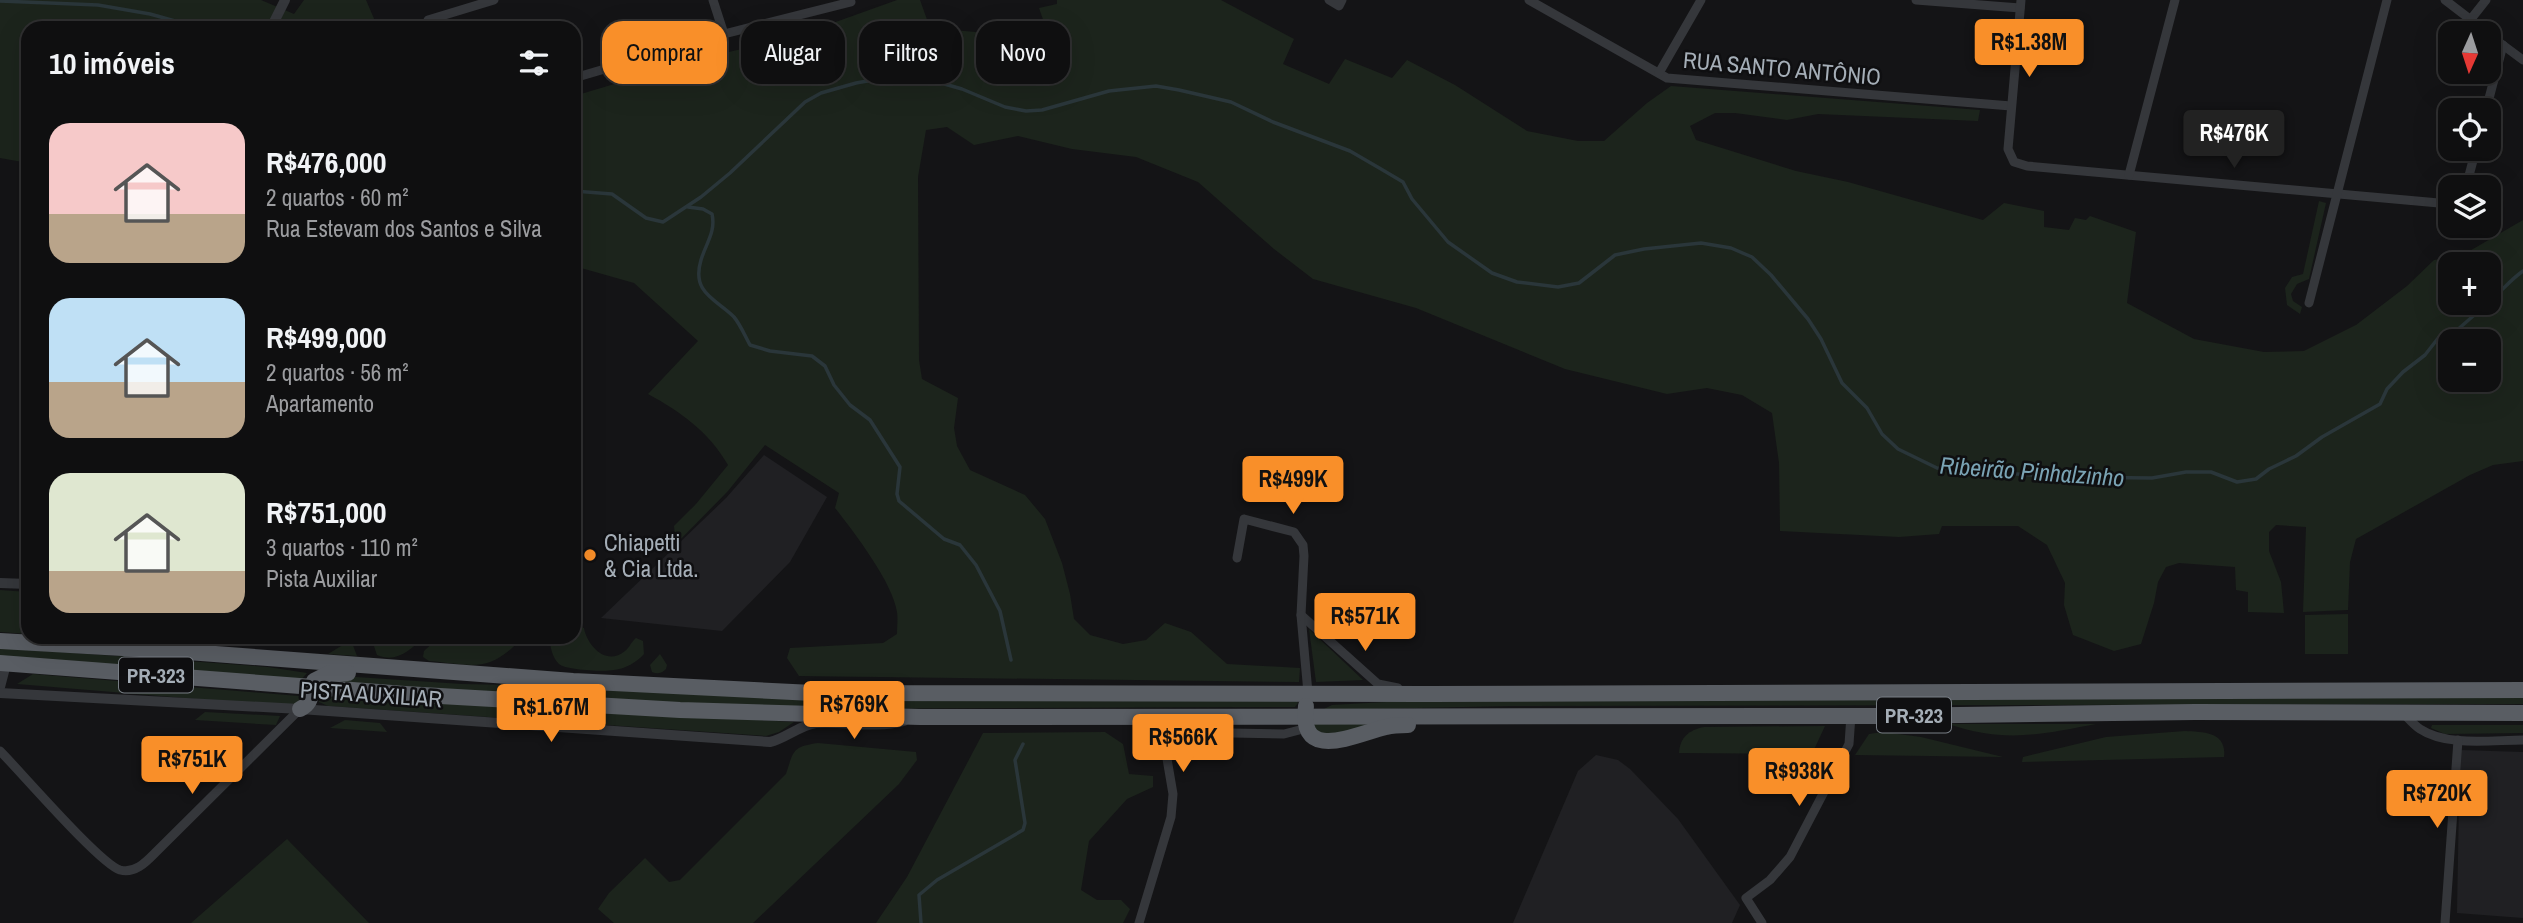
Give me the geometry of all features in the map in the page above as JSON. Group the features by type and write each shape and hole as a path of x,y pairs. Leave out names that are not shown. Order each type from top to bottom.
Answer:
{"highway":[{"name":"PR-323","path":"0,639 21,640"},
{"path":"0,639 21,639"},
{"name":"PR-323","path":"172,644 498,676 813,693 1306,711 1567,715 2523,713"},
{"path":"59,667 165,670 174,663 172,644"},
{"name":"PR-323","path":"3,663 59,667 311,702 405,694 680,710 920,717 1146,717 1306,711"},
{"path":"311,702 314,681 321,676 341,673 498,676"},
{"name":"PR-323","path":"1428,694 2523,690"},
{"path":"1428,694 1313,703 1306,711 1316,740 1324,742 1389,726 1567,715"}],"street":[{"path":"428,20 494,0"},
{"path":"713,0 720,21"},
{"path":"1329,0 1341,3"},
{"name":"RUA SANTO ANTÔNIO","path":"1528,0 1667,78 2011,107"},
{"path":"1659,73 1701,0"},
{"path":"1916,0 2020,4 2008,149 2014,162 2027,166 2438,203"},
{"path":"2129,175 2175,0"},
{"path":"2309,303 2387,0"},
{"path":"2445,0 2473,21"},
{"path":"2471,19 2486,0"},
{"path":"273,21 280,2"},
{"path":"727,33 851,2"},
{"path":"2489,98 2503,45 2523,60"},
{"path":"581,76 602,70"},
{"path":"1165,747 1170,736 1178,732 1284,734 1306,711 1301,615 1303,545 1294,532 1244,519 1237,558"},
{"path":"0,583 21,584"},
{"path":"1301,615 1378,684 1428,694"},
{"path":"0,687 3,663"},
{"name":"PISTA AUXILIAR","path":"0,693 311,702 770,742 780,740 813,723 887,725 920,717"},
{"path":"0,751 98,854 120,870 130,870 138,868 311,702"},
{"path":"2403,713 2419,729 2433,736 2458,740 2523,740"},
{"path":"1762,923 1746,898 1770,880 1790,857 1849,744 1851,715"},
{"path":"1139,923 1171,817 1173,794 1165,747 1146,717"},
{"path":"2445,923 2458,740"}],"shaded area":[{"path":"0,0 261,0 294,14 304,0 366,0 375,21 21,21 21,162 0,158"},
{"path":"897,0 920,0 928,21 859,21 859,84 962,84 962,31 976,32 976,84 1070,84 1070,21 1044,21 1039,8 1057,4 1057,0 1221,0 1294,39 1283,64 1329,84 1345,59 1392,78 1407,60 1455,85 1527,131 1578,141 1604,141 1671,86 1980,110 1978,121 1818,114 1787,120 1715,113 1690,126 1696,140 1796,171 1848,182 1983,220 2004,203 2044,211 2044,227 2069,230 2075,218 2086,220 2090,216 2136,232 2127,303 2194,339 2264,352 2304,351 2356,325 2407,286 2434,260 2438,259 2438,315 2501,315 2501,252 2468,252 2492,238 2501,238 2501,233 2523,220 2523,461 2493,465 2470,475 2356,539 2350,562 2348,610 2303,612 2306,527 2276,525 2269,532 2269,551 2281,582 2284,613 2248,612 2248,592 2236,590 2235,567 2179,563 2166,567 2158,582 2141,644 2114,651 2073,635 2064,605 2065,583 2047,545 2018,526 1942,526 1939,534 1899,537 1780,531 1779,463 1772,413 1742,395 1707,388 1667,394 1565,369 1416,308 1313,279 1274,249 1198,182 1136,157 1072,149 1018,136 974,145 947,127 926,130 918,177 919,360 922,379 958,398 954,428 957,446 970,470 1025,495 1045,519 1062,563 1074,619 1090,635 1123,644 1146,640 1165,623 1191,632 1227,664 1300,668 1299,682 799,676 787,658 790,648 883,643 897,634 894,600 872,558 835,508 839,493 765,445 728,491 676,544 674,526 728,465 712,443 693,424 648,394 698,341 634,283 581,268 581,94 614,84 727,84 727,52 741,49 741,84 845,84 845,21 838,21"},
{"path":"2319,201 2326,203 2309,279 2297,284 2291,294 2293,301 2302,307 2300,314 2287,305 2285,288 2292,277 2303,274"},
{"path":"764,455 827,497 790,562 722,631 601,618 726,498"},
{"path":"0,590 21,592 21,634 0,632"},
{"path":"2348,614 2348,654 2305,654 2305,615"},
{"path":"581,627 584,628 593,647 604,655 618,655 636,638 643,641 644,654 622,668 585,670 559,664 551,644 581,644"},
{"path":"1309,629 1363,680 1316,682"},
{"path":"344,644 352,644 357,656 328,654"},
{"path":"373,644 416,644 403,654 391,658 377,655"},
{"path":"432,644 516,644 490,662 470,665 429,661 423,657 424,651"},
{"path":"0,648 163,660 162,663 152,666 0,658"},
{"path":"660,654 667,665 666,669 659,673 652,672 650,665"},
{"path":"183,662 307,673 300,681 220,675 181,668"},
{"path":"33,674 303,698 293,707 17,684"},
{"path":"341,676 462,684 1298,703 1295,707 770,709 329,682"},
{"path":"2523,694 2523,704 1511,706 1322,710 1332,705 1512,695"},
{"path":"319,695 794,722 779,732 766,736 328,706 319,702"},
{"path":"205,712 280,716 276,725 195,720"},
{"path":"345,720 380,723 387,732 330,728"},
{"path":"1312,722 1389,722 1330,735 1317,732"},
{"path":"1948,724 2096,724 2039,734 2004,735 1987,734"},
{"path":"2432,725 2523,725 2523,733 2445,734 2431,728"},
{"path":"1825,726 1812,754 1679,753 1686,735 1704,727"},
{"path":"2185,731 2206,733 2218,738 2224,749 2224,757 2022,762 2023,757 2106,737"},
{"path":"1105,732 1123,744 1129,774 1153,776 1153,787 1127,799 1089,841 1081,890 1097,900 1121,900 1130,909 1123,923 876,923 907,877 983,733"},
{"path":"1883,732 1921,737 2003,757 1855,755 1869,734"},
{"path":"818,743 916,752 917,760 899,784 753,923 614,923 598,909 609,893 645,858 669,882 680,880 786,774 795,751"},
{"path":"2460,750 2523,752 2523,918 2457,913"},
{"path":"1596,755 1618,760 1630,769 1678,819 1740,905 1732,923 1513,923 1578,771"},
{"path":"287,839 369,923 191,923"}],"waterway":[{"path":"0,1 98,5 175,21"},
{"name":"Ribeirão Pinhalzinho","path":"581,192 612,194 646,218 663,222 701,197 730,173 805,102 821,93 896,76 934,81 962,89 1005,107 1026,111 1042,110 1109,91 1156,86 1179,90 1231,102 1273,122 1350,151 1403,182 1412,199 1448,242 1492,273 1517,282 1558,287 1579,283 1615,255 1644,249 1701,243 1731,248 1752,257 1808,319 1842,383 1867,408 1882,434 1898,449 1937,468 2059,477 2152,478 2186,472 2211,472 2237,482 2256,479 2380,404 2387,389 2425,355 2439,337 2456,331 2474,315"},
{"path":"688,207 703,209 712,214 712,232 699,271 702,288 734,317 750,345 770,351 812,356 825,366 834,385 850,405 870,420 900,467 897,494 899,501 944,539 960,545 976,565 1000,611 1011,660"},
{"name":"Ribeirão Pinhalzinho","path":"2501,290 2523,271"},
{"path":"921,923 919,895 937,880 1023,830 1025,823 1015,760 1023,744"}],"place":[{"name":"Chiapetti & Cia Ltda.","path":"590,555"}]}
